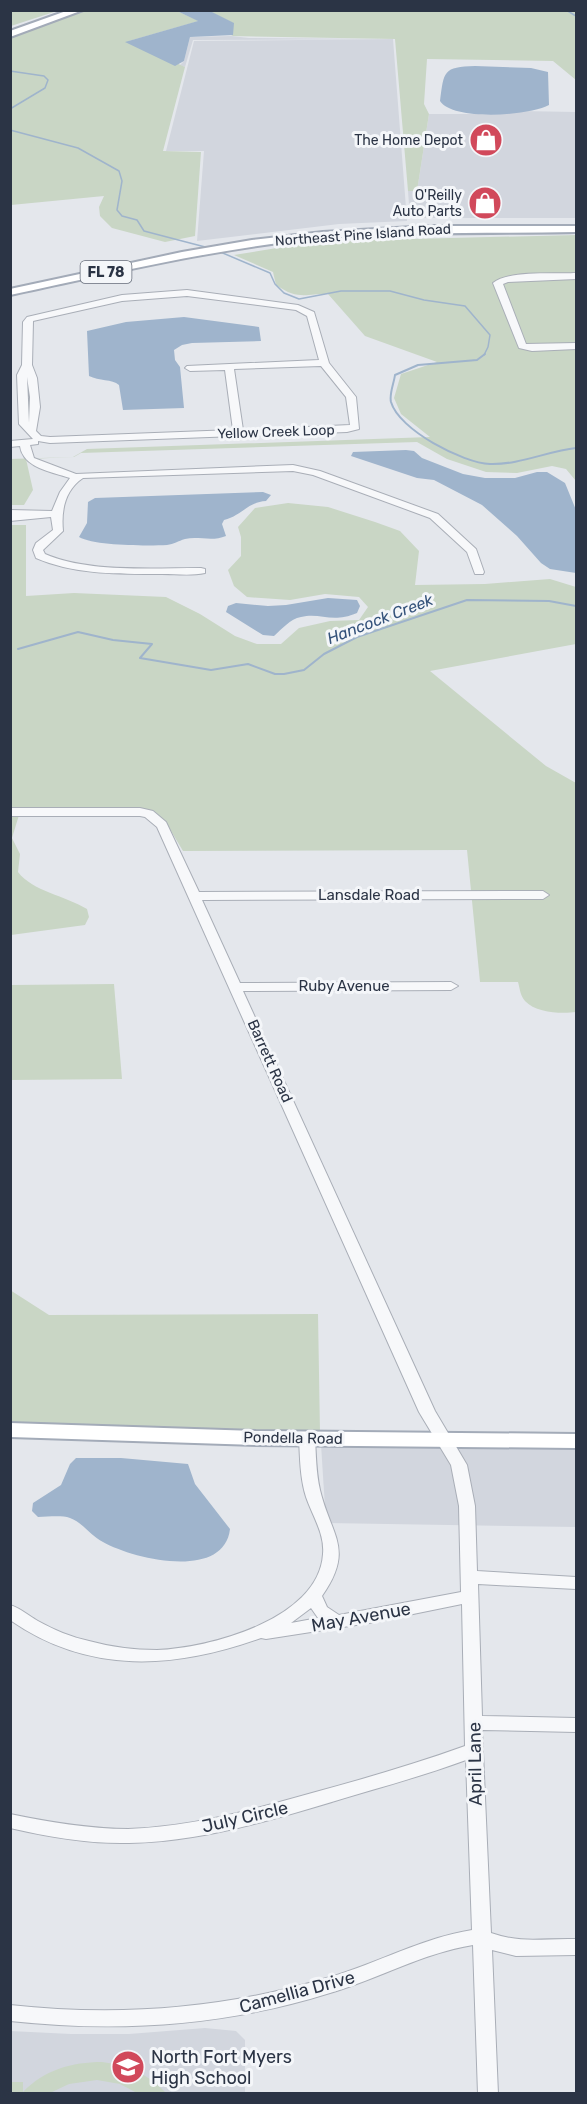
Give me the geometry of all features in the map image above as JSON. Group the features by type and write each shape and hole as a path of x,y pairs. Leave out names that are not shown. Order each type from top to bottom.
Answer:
{"main road":[{"path":"10,34 62,10"},
{"path":"10,28 79,10"},
{"name":"Northeast Pine Island Road","path":"10,282 211,241 316,228 372,224 576,224"},
{"path":"446,229 526,228 543,224"},
{"name":"Northeast Pine Island Road","path":"10,292 225,247 330,234 446,229 576,229"},
{"name":"Pondella Road","path":"10,1430 307,1438 576,1441"}],"street":[{"path":"576,276 506,279 498,283 522,346 532,348 576,346"},
{"name":"Yellow Creek Loop","path":"10,444 25,444 44,439 355,427 351,396 324,363 314,321 305,310 188,293 122,298 30,319 28,322 27,365 22,375 27,380 28,399"},
{"path":"189,368 324,363"},
{"path":"229,367 238,433"},
{"path":"10,396 28,399"},
{"path":"10,402 28,399"},
{"path":"28,399 36,422 32,430"},
{"path":"28,399 23,417 24,424 38,438 44,439"},
{"path":"23,417 35,416"},
{"path":"25,444 26,453 30,459 76,477 88,474 257,468 303,470 434,516 472,552 479,572"},
{"path":"76,477 60,501 56,514 58,531 40,545 38,550 40,556 49,561 98,568 201,571"},
{"path":"10,513 30,515"},
{"path":"10,518 56,514"},
{"name":"Barrett Road","path":"10,812 130,812 149,814 162,825 423,1402 444,1439"},
{"name":"Lansdale Road","path":"195,896 543,896"},
{"name":"Ruby Avenue","path":"236,987 451,986"},
{"path":"10,1611 47,1634 87,1646 139,1656 178,1654 251,1635 278,1622 314,1596 326,1576 332,1559 331,1547 314,1496 307,1438"},
{"name":"April Lane","path":"444,1439 459,1465 467,1506 471,1576 473,1750 488,2094"},
{"path":"471,1576 576,1583"},
{"path":"314,1596 320,1611 336,1622"},
{"name":"May Avenue","path":"251,1635 336,1622 471,1596"},
{"path":"474,1723 576,1725"},
{"name":"July Circle","path":"10,1821 35,1827 99,1834 148,1835 187,1830 286,1808 395,1777 473,1750"},
{"path":"481,1937 506,1947 576,1947"},
{"name":"Camellia Drive","path":"10,2013 69,2019 119,2020 181,2016 240,2008 331,1986 427,1948 481,1937"}],"shaded area":[{"path":"190,37 382,39 193,40 185,67 180,65 184,61"},
{"path":"393,39 407,221 339,224 197,241 204,151 166,151 194,41"},
{"path":"576,112 576,218 410,218 408,191 417,191 429,114"},
{"path":"321,1444 576,1446 576,1527 326,1523"},
{"name":"North Fort Myers High School","path":"205,2028 236,2031 245,2040 245,2093 11,2093 10,2031 129,2034"}],"green space":[{"path":"11,10 57,10 57,11 11,26"},
{"path":"84,11 177,11 199,21 129,41 185,67 163,151 201,152 195,236 165,242 112,228 100,216 99,207 104,196 11,205 11,35"},
{"path":"210,11 576,11 576,80 553,61 427,59 424,104 429,114 417,191 408,191 395,39 231,36 233,35"},
{"path":"576,235 576,481 566,469 552,466 517,473 486,472 447,459 417,442 81,453 74,457 26,459 33,490 24,505 11,505 10,459 73,457 87,449 430,437 401,414 394,398 401,374 437,362 365,336 328,294 290,293 276,285 273,272 234,255 295,245 369,240"},
{"path":"288,503 328,507 400,531 419,551 415,585 485,584 550,579 576,587 576,644 430,671 546,766 576,783 576,1012 557,1013 530,1005 523,999 518,982 480,982 467,850 183,851 165,821 153,810 11,808 10,525 26,525 26,596 74,593 166,597 200,614 235,636 257,644 281,644 299,628 330,621 359,620 368,607 359,597 325,594 290,600 247,597 234,586 228,570 241,556 241,537 238,527 255,508"},
{"path":"10,815 19,815 12,838 20,854 18,872 24,879 40,889 87,909 89,917 85,925 11,935"},
{"path":"114,984 122,1079 11,1080 11,985"},
{"path":"10,1290 49,1315 318,1314 320,1433 11,1425"},
{"path":"102,2062 120,2065 137,2072 166,2093 137,2093 120,2084 97,2080 69,2084 50,2093 11,2093 11,2082 23,2082 23,2092 40,2078 59,2069"}],"water":[{"path":"177,11 210,11 234,23 233,35 190,37 184,61 175,66 125,42 198,21"},
{"path":"475,66 531,68 548,72 549,105 525,112 492,115 460,112 440,101 444,77 447,73 457,68"},
{"path":"184,317 259,327 261,341 192,343 174,350 175,360 180,367 184,408 123,410 119,385 89,376 87,331 126,322"},
{"path":"414,451 422,458 463,474 485,478 515,478 537,472 547,472 565,483 576,510 576,573 550,569 482,505 434,480 417,478 351,456 353,452"},
{"path":"263,492 271,495 266,501 254,504 224,520 222,524 226,536 221,538 190,538 167,545 147,545 109,544 79,537 87,523 88,502 95,498"},
{"path":"328,598 357,600 360,606 357,613 340,618 308,616 297,618 274,636 263,635 226,612 228,606 236,603 268,606"},
{"path":"76,1458 121,1458 188,1464 195,1484 230,1529 224,1545 212,1555 195,1560 155,1559 103,1542 70,1518 38,1517 32,1511 33,1503 61,1485 70,1464"}],"waterway":[{"path":"566,10 576,16"},
{"path":"10,71 44,76 48,80 45,88 10,109"},
{"path":"10,130 78,148 119,171 122,181 117,210 122,216 137,220 144,231 209,248"},
{"path":"218,251 270,273 275,284 284,293 299,299 341,291 390,291 424,300 465,306 490,335 484,355"},
{"path":"484,355 477,360 418,365 395,375 391,402 396,413 419,434 433,443 478,462 501,464 576,448"},
{"name":"Hancock Creek","path":"18,649 78,632 113,640 152,644 140,658 211,670 248,664 275,674 284,674 304,670 324,654 357,637 467,600 549,601 576,606"}],"place":[{"name":"The Home Depot","path":"486,140"},
{"name":"O'Reilly Auto Parts","path":"485,203"},
{"name":"North Fort Myers High School","path":"128,2067"}]}
